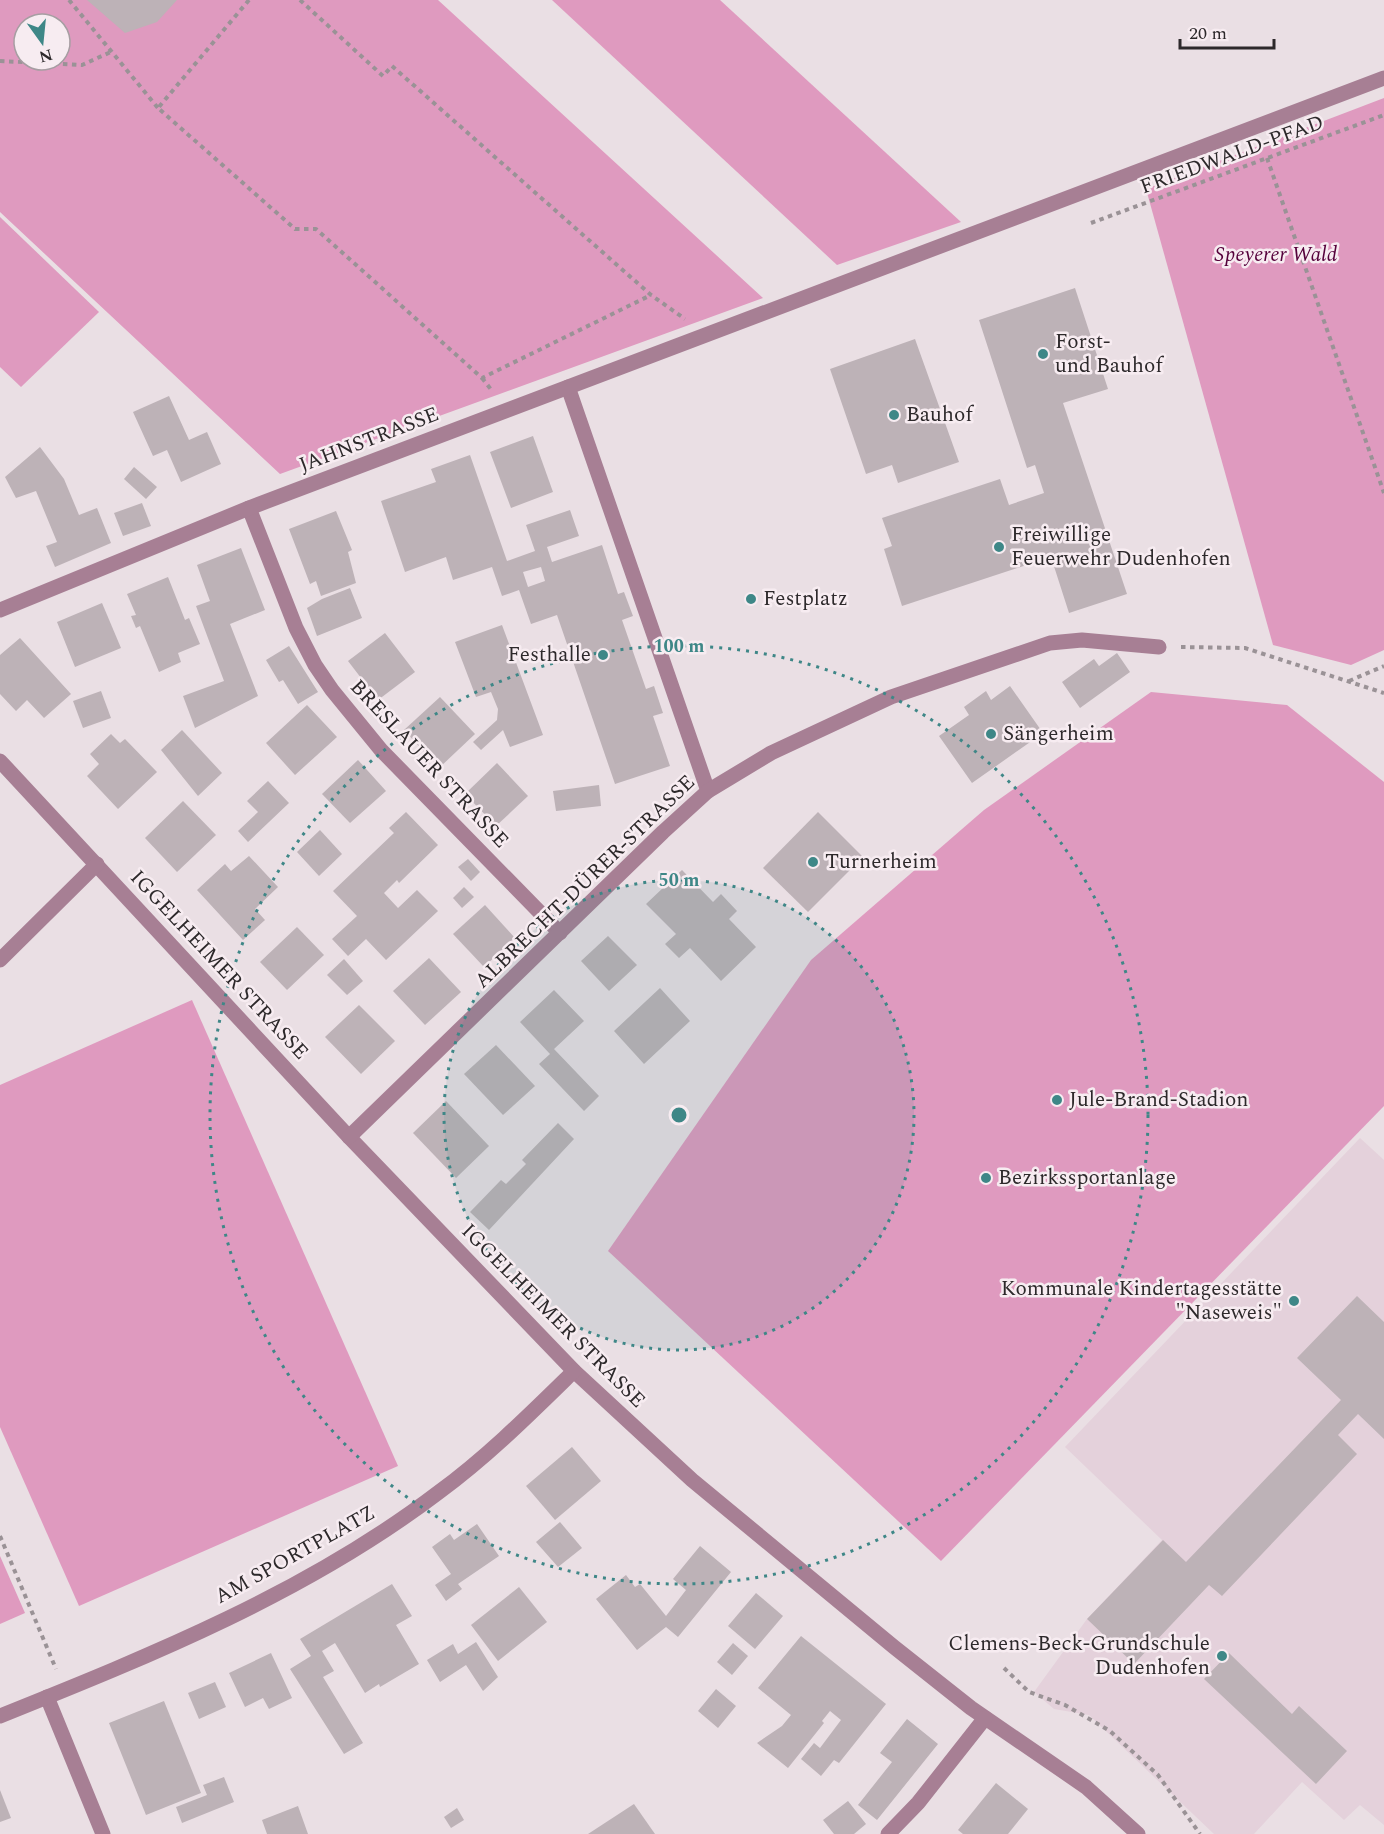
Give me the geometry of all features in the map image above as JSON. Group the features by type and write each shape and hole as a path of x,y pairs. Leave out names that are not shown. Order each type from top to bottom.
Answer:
{"street":[{"name":"JAHNSTRASSE","path":"0,610 249,508 711,335 1384,78"},
{"path":"568,387 708,791"},
{"name":"BRESLAUER STRASSE","path":"249,508 296,628 315,665 332,690 381,750 560,933"},
{"name":"ALBRECHT-DÜRER-STRASSE","path":"349,1137 708,791 771,753 891,697 1050,643 1082,640 1160,647"},
{"name":"IGGELHEIMER STRASSE","path":"0,761 349,1137 574,1371 692,1480 884,1640 985,1718 1086,1787 1138,1834"},
{"path":"0,960 97,864"},
{"name":"AM SPORTPLATZ","path":"0,1716 228,1618 306,1578 374,1537 440,1492 504,1438 574,1371"},
{"path":"47,1697 103,1834"},
{"path":"888,1834 918,1803 985,1718"}],"path":[{"path":"69,0 158,108 296,229 316,229 482,378 651,295"},
{"path":"158,108 249,0"},
{"path":"300,0 383,76 392,66 651,295 711,335"},
{"path":"0,61 82,65 113,51"},
{"name":"FRIEDWALD-PFAD","path":"1091,223 1384,115"},
{"path":"1267,158 1384,493"},
{"path":"1160,647 1245,648 1384,693"},
{"path":"1349,681 1384,666"},
{"path":"0,1536 64,1689"},
{"path":"1004,1668 1029,1692 1065,1705 1110,1731 1158,1775 1200,1834"}],"shaded area":[{"path":"1360,1138 1384,1160 1384,1825 1360,1805 1344,1820 1302,1782 1254,1834 1214,1834 1089,1715 1054,1709 1034,1692 1087,1619 1162,1540 1065,1447"}],"green space":[{"path":"0,0 438,0 763,298 280,474 0,212"},
{"path":"552,0 720,0 961,222 837,265"},
{"name":"Speyerer Wald","path":"1384,98 1384,650 1351,665 1273,645 1146,189"},
{"path":"0,217 99,312 21,387 0,367"},
{"name":"Bezirkssportanlage","path":"1151,692 1287,705 1384,782 1384,1106 941,1561 608,1251 811,960 984,810"},
{"path":"192,1000 398,1466 79,1606 0,1427 0,1085"},
{"path":"0,1556 25,1613 0,1624"}],"building":[{"path":"87,0 177,0 157,22 125,33"},
{"path":"1075,288 1108,389 1063,403 1127,594 1069,613 1051,557 902,606 884,549 892,546 882,518 1000,479 1009,505 1044,493 1035,465 1027,468 979,320"},
{"name":"Bauhof","path":"915,339 959,462 898,483 892,465 866,474 830,369"},
{"path":"169,396 189,440 207,432 221,464 181,482 167,450 153,456 133,412"},
{"path":"533,436 553,492 511,508 490,452"},
{"path":"40,447 64,479 79,515 97,508 111,543 55,567 46,546 57,542 36,491 16,498 5,477"},
{"path":"470,455 507,561 535,551 526,525 570,510 579,536 547,547 552,562 602,545 618,594 624,592 633,616 622,620 646,689 654,686 663,713 653,716 670,766 615,784 557,615 531,624 519,590 502,596 492,567 453,580 446,557 405,572 381,501 436,482 431,469","holes":["541,567 545,581 528,587 523,572"]},
{"path":"134,467 157,487 146,499 124,479"},
{"path":"142,503 151,526 123,536 114,513"},
{"path":"336,511 352,550 348,552 356,583 321,596 316,581 310,584 289,529"},
{"path":"241,548 265,610 230,624 258,696 195,728 183,696 224,681 196,606 210,601 197,565"},
{"path":"168,577 185,620 189,618 200,644 178,653 181,662 159,672 140,626 136,628 131,616 136,615 127,594"},
{"path":"350,588 362,618 317,636 307,608 322,599"},
{"path":"102,603 121,648 75,667 57,622"},
{"path":"502,625 543,735 510,747 503,730 481,750 473,742 497,720 498,709 491,692 476,697 455,642"},
{"path":"385,633 415,672 378,700 348,661"},
{"path":"20,638 71,694 44,718 27,700 16,711 0,694 0,655"},
{"path":"289,646 318,692 298,704 283,680 279,682 266,660"},
{"path":"1117,653 1130,672 1080,708 1062,682 1094,659 1099,666"},
{"name":"Sängerheim","path":"1010,686 1043,733 972,783 939,736 969,715 964,707 986,691 991,700"},
{"path":"101,691 111,718 83,728 73,701"},
{"path":"440,697 475,734 439,768 404,730"},
{"path":"307,705 337,737 295,775 266,743"},
{"path":"182,730 222,773 198,796 161,750"},
{"path":"111,734 120,743 125,739 157,772 118,809 87,776 99,764 90,754"},
{"path":"358,760 386,791 350,823 322,794"},
{"path":"497,763 528,796 496,826 465,794"},
{"path":"268,781 289,803 248,842 238,831 258,812 247,801"},
{"path":"599,785 601,806 556,811 553,791"},
{"path":"183,801 216,835 177,872 145,838"},
{"path":"406,812 438,845 399,883 397,880 384,893 398,908 417,890 438,911 386,960 366,939 348,956 332,939 357,916 333,891 394,833 389,828"},
{"name":"Turnerheim","path":"818,812 863,857 808,912 763,868"},
{"path":"320,830 342,854 319,876 297,852"},
{"path":"249,856 278,887 255,909 265,920 243,940 197,890 225,864 231,871"},
{"path":"468,859 480,872 471,881 458,867"},
{"path":"682,870 713,902 721,894 737,911 729,919 756,947 721,981 690,948 679,958 665,944 676,934 646,904"},
{"path":"464,887 474,897 462,908 453,898"},
{"path":"485,905 515,938 484,967 453,934"},
{"path":"297,927 324,955 287,990 260,962"},
{"path":"608,936 637,965 609,991 581,961"},
{"path":"429,958 461,992 425,1025 393,991"},
{"path":"344,959 363,981 347,995 327,975"},
{"path":"660,988 690,1021 644,1064 614,1031"},
{"path":"554,990 584,1021 554,1049 599,1096 584,1111 539,1064 550,1054 520,1022"},
{"path":"359,1005 395,1041 361,1074 325,1037"},
{"path":"496,1045 535,1086 503,1115 464,1074"},
{"path":"446,1101 489,1146 456,1178 413,1133"},
{"path":"558,1123 574,1139 489,1230 470,1212 501,1180 506,1184 526,1164 522,1160"},
{"path":"1357,1296 1384,1322 1384,1439 1358,1414 1338,1435 1357,1454 1222,1596 1209,1585 1134,1664 1087,1619 1163,1540 1186,1562 1341,1400 1297,1358"},
{"path":"572,1447 601,1481 555,1520 526,1486"},
{"path":"560,1522 582,1548 558,1567 536,1542"},
{"path":"477,1524 499,1556 458,1584 462,1589 446,1601 435,1585 451,1574 432,1547 450,1534 454,1540"},
{"path":"700,1546 731,1572 678,1637 666,1627 637,1650 596,1599 626,1575 635,1587 640,1584 666,1616 686,1590 673,1579"},
{"path":"392,1584 412,1616 396,1625 419,1664 380,1687 379,1684 365,1693 335,1643 322,1651 334,1671 323,1677 363,1743 344,1754 290,1669 311,1656 300,1639"},
{"path":"519,1587 547,1622 498,1661 471,1625"},
{"path":"756,1593 783,1616 755,1649 728,1626"},
{"path":"801,1636 886,1704 839,1763 834,1760 821,1776 801,1759 814,1743 820,1748 841,1720 830,1711 822,1721 824,1723 788,1768 757,1743 782,1726 791,1715 758,1688"},
{"path":"476,1642 498,1677 483,1691 466,1665 440,1682 427,1660 453,1644 458,1654"},
{"path":"733,1643 748,1656 732,1675 717,1662"},
{"path":"271,1653 292,1698 269,1709 263,1698 245,1707 229,1673"},
{"path":"1229,1653 1292,1714 1299,1706 1347,1751 1316,1784 1204,1679"},
{"path":"215,1682 226,1707 199,1719 188,1693"},
{"path":"716,1689 736,1706 718,1728 698,1711"},
{"path":"164,1701 201,1793 146,1815 109,1723"},
{"path":"907,1719 938,1744 877,1820 858,1805 892,1762 880,1753"},
{"path":"224,1777 234,1802 182,1823 176,1807 207,1795 203,1785"},
{"path":"996,1783 1028,1809 1008,1834 963,1834 958,1830"},
{"path":"0,1790 11,1818 0,1822"},
{"path":"848,1801 866,1824 854,1834 834,1834 823,1820"},
{"path":"634,1804 655,1834 588,1834"},
{"path":"298,1806 308,1834 267,1834 262,1820"},
{"path":"457,1808 464,1820 451,1828 444,1817"}],"place":[{"name":"Forst- und Bauhof","path":"1043,354"},
{"name":"Bauhof","path":"894,415"},
{"name":"Freiwillige Feuerwehr Dudenhofen","path":"999,547"},
{"name":"Festplatz","path":"751,599"},
{"name":"Festhalle","path":"603,655"},
{"name":"Sängerheim","path":"991,734"},
{"name":"Turnerheim","path":"813,862"},
{"name":"Jule-Brand-Stadion","path":"1057,1100"},
{"name":"Bezirkssportanlage","path":"986,1178"},
{"name":"Kommunale Kindertagesstätte \"Naseweis\"","path":"1294,1301"},
{"name":"Clemens-Beck-Grundschule Dudenhofen","path":"1222,1656"}]}
